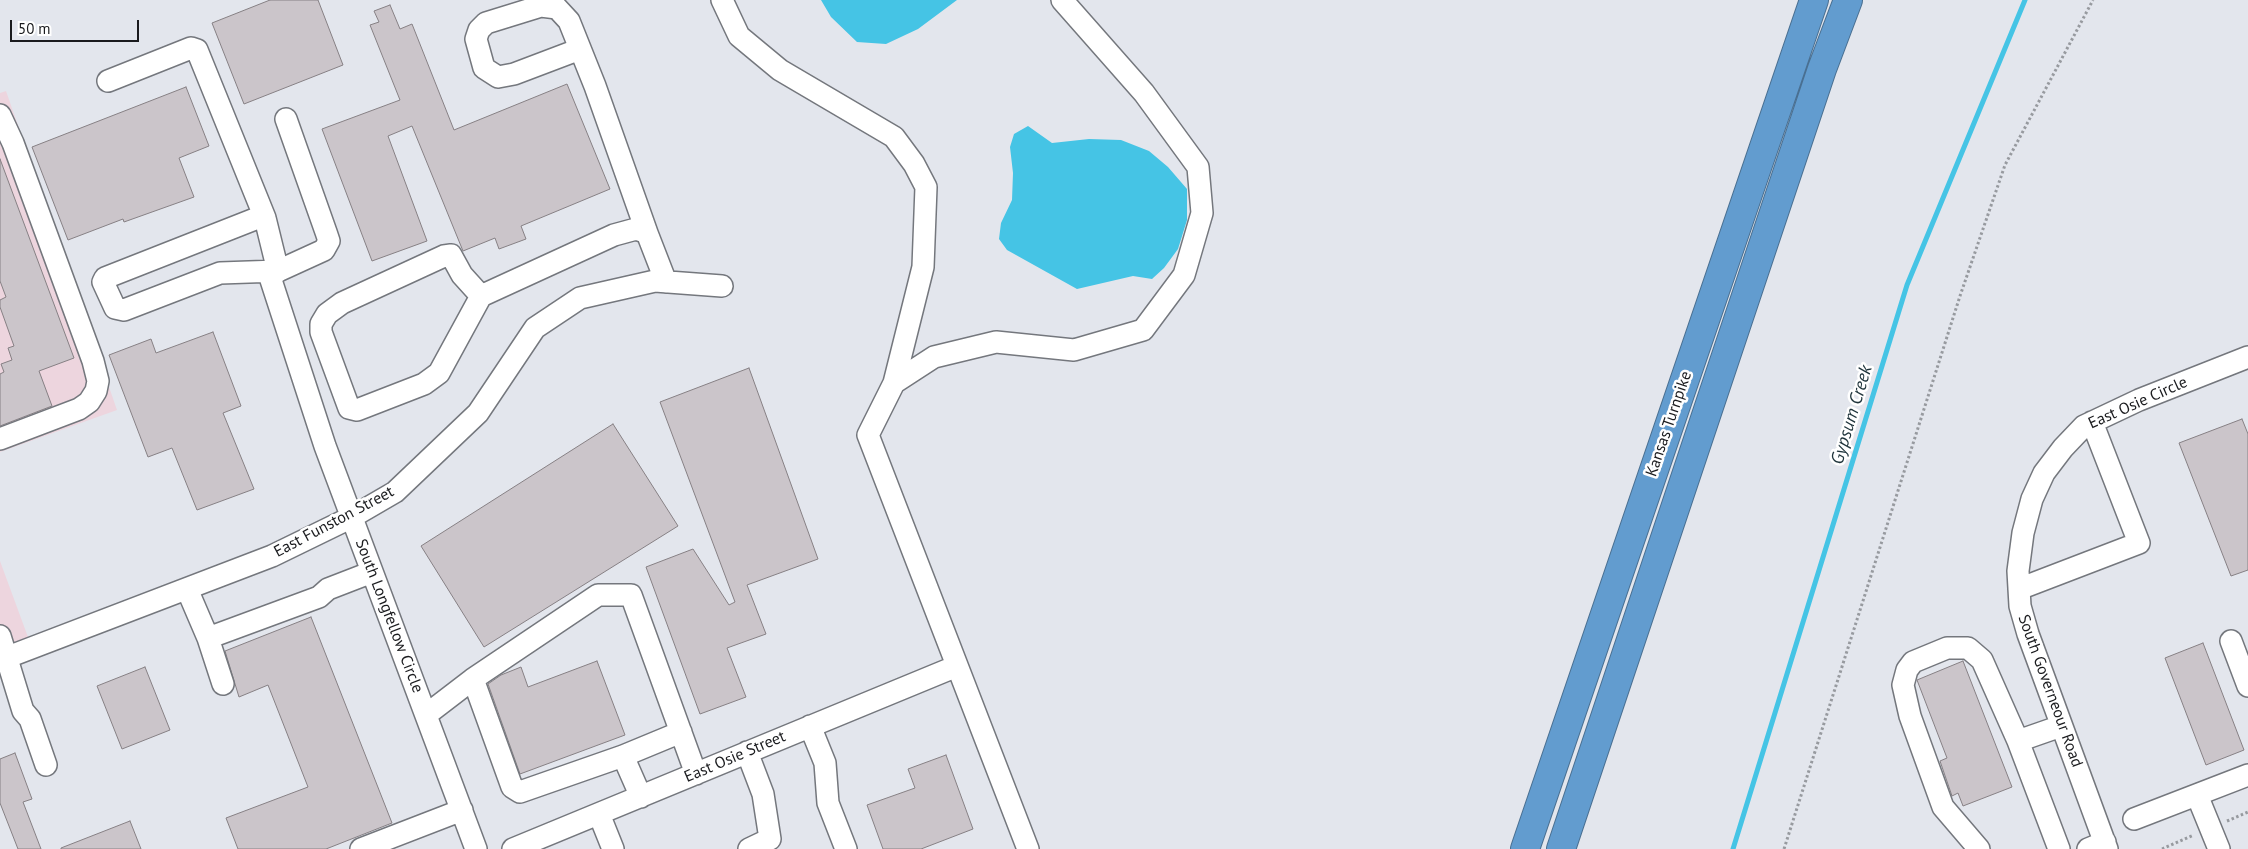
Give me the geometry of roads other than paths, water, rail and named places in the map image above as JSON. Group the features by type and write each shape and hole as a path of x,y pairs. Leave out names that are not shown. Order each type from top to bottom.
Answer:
{"highway":[{"name":"Kansas Turnpike","path":"1525,849 1782,89 1814,0"},
{"name":"Kansas Turnpike","path":"1561,849 1819,79 1848,0"}],"street":[{"path":"722,0 739,36 780,70 894,137 914,164 926,187 923,267 894,383 868,435 1028,849"},
{"path":"894,383 934,356 996,342 1074,350 1143,330 1184,276 1202,213 1198,167 1144,93 1062,0"},
{"path":"580,49 514,74 498,77 484,68 476,38 479,30 486,23 541,6 557,8 569,21 580,49 647,233 666,282"},
{"path":"108,81 191,48 198,50 265,218 278,271"},
{"path":"0,115 13,143 93,362 98,381 93,397 79,409 0,439"},
{"path":"265,218 255,219 105,278 103,282 116,308 124,310 220,273 278,271 324,250 329,241 286,119"},
{"path":"481,296 462,275 451,255 444,256 342,303 327,314 321,324 321,332 349,408 357,410 374,404 424,384 439,373 481,296 614,235 636,228 647,233"},
{"name":"South Longfellow Circle","path":"278,271 270,277 325,446 476,849"},
{"name":"East Funston Street","path":"4,659 272,556 352,517 395,492 478,413 535,328 580,298 655,281 722,286"},
{"name":"East Osie Circle","path":"2032,499 2044,473 2063,448 2084,426 2139,400 2248,356"},
{"path":"2019,590 2139,543 2092,422"},
{"name":"South Governeour Road","path":"2032,499 2018,571 2020,606 2028,634 2062,726 2100,847"},
{"path":"208,638 319,597 328,589 372,572"},
{"path":"188,588 208,638 223,684"},
{"path":"426,715 473,679 598,595 631,595 696,774"},
{"path":"0,636 4,659 23,711 30,719 46,765"},
{"path":"2231,641 2248,686"},
{"path":"1979,849 1943,807 1910,716 1903,686 1908,670 1913,662 1947,648 1968,648 1977,654 2018,741 2059,849"},
{"name":"East Osie Street","path":"513,849 957,666"},
{"path":"473,679 512,787 520,792 623,756 679,727"},
{"path":"810,726 825,763 828,803 846,849"},
{"path":"2018,741 2062,726"},
{"path":"747,752 763,794 770,839 749,849"},
{"path":"623,756 641,797"},
{"path":"2134,819 2248,775"},
{"path":"2198,795 2219,849"},
{"path":"361,849 462,810"},
{"path":"599,814 613,849"}],"water":[{"path":"821,0 957,0 918,29 886,44 857,42 831,17"},
{"path":"1028,126 1052,143 1089,139 1121,140 1149,151 1168,167 1187,189 1187,220 1178,249 1164,268 1152,279 1133,276 1077,289 1007,250 999,239 1001,223 1012,200 1013,173 1010,147 1014,134"}],"waterway":[{"name":"Gypsum Creek","path":"1733,849 1907,285 2025,0"}]}
